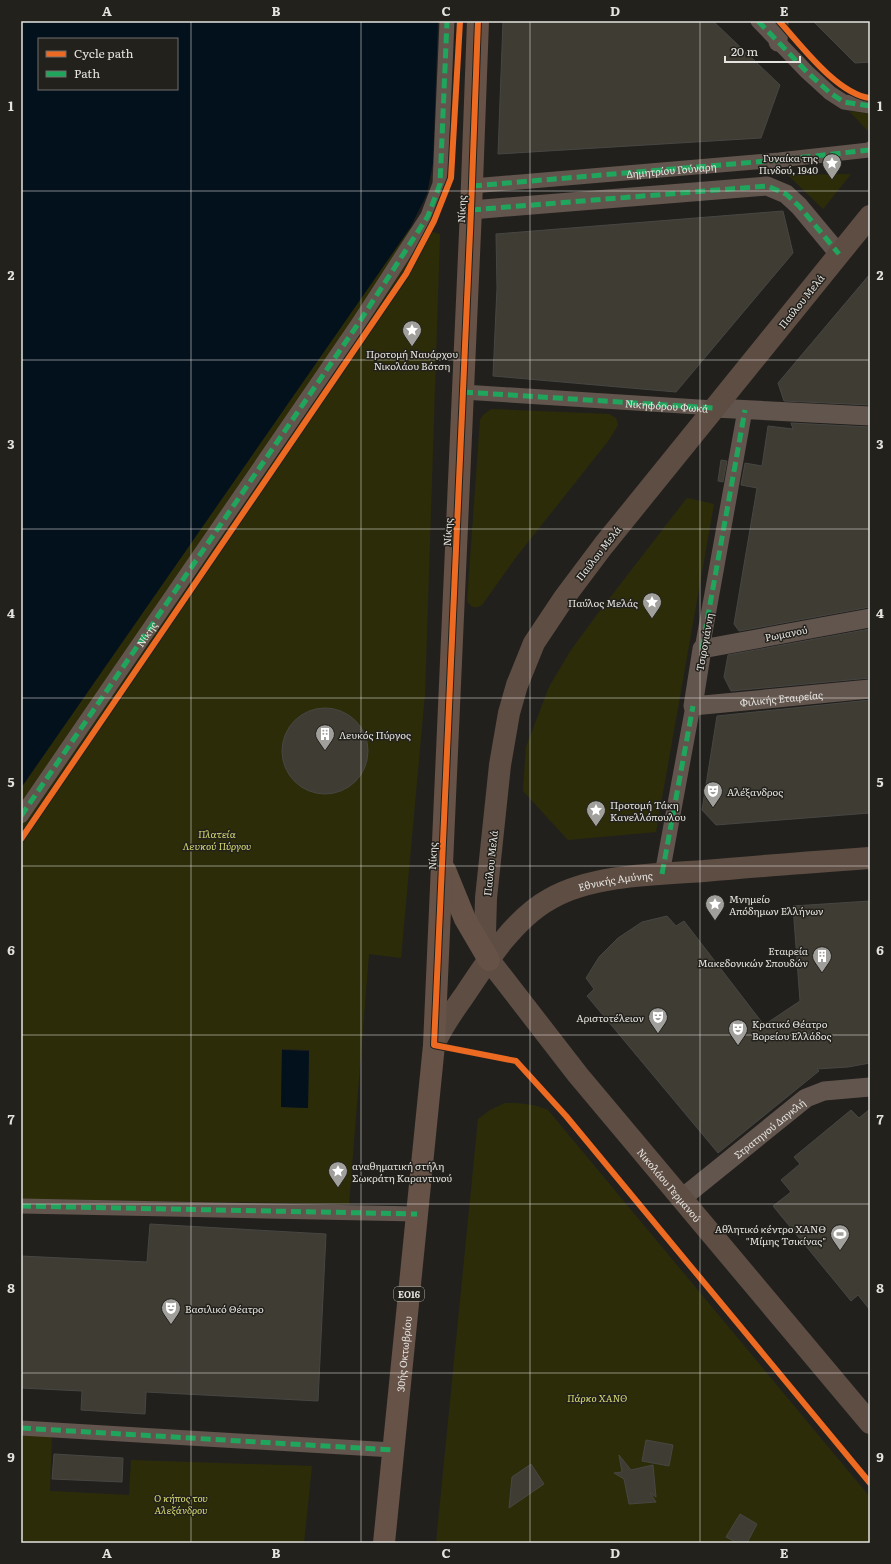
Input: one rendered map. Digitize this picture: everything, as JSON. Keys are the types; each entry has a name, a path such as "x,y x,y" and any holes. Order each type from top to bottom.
{"main road":[{"name":"Νίκης","path":"434,1045 478,21"},
{"name":"Παύλου Μελά","path":"489,960 485,933 486,905 500,765 509,713 525,663 534,643 579,576 870,216"},
{"name":"Εθνικής Αμύνης","path":"434,1045 454,1010 507,937 528,915 548,899 559,894 602,882 662,874 870,858"},
{"path":"442,860 460,909 472,933 489,960"},
{"name":"Νικολάου Γερμανού","path":"489,960 578,1074 681,1199 870,1423"},
{"name":"30ής Οκτωβρίου","path":"384,1543 434,1045"}],"street":[{"name":"Νίκης","path":"21,816 358,324 428,216 440,184 447,21"},
{"path":"758,21 830,94 844,102 870,106"},
{"path":"778,42 779,21"},
{"name":"Δημητρίου Γούναρη","path":"472,186 778,160 870,149"},
{"path":"471,210 767,186 786,194 799,206 839,254"},
{"name":"Νικηφόρου Φωκά","path":"463,392 745,410 870,416"},
{"name":"Τσιρογιάννη","path":"662,874 745,410"},
{"name":"Ρωμανού","path":"702,649 870,618"},
{"name":"Φιλικής Εταιρείας","path":"693,706 870,689"},
{"name":"Στρατηγού Δαγκλή","path":"681,1199 806,1098 824,1091 870,1086"},
{"path":"21,1206 417,1214"},
{"path":"21,1428 393,1450"}],"green space":[{"path":"849,111 870,114 870,130 867,130"},
{"path":"851,174 823,209 788,175"},
{"name":"Πλατεία Λευκού Πύργου","path":"410,228 420,228 440,234 425,694 401,958 369,954 349,1204 21,1199 21,788","holes":["282,1049 309,1050 308,1108 281,1107"]},
{"path":"491,409 609,414 616,418 618,425 609,440 517,556 482,605 476,607 470,605 467,601 480,420 483,415"},
{"path":"687,498 714,504 656,832 568,840 523,791 526,747 549,687 571,650"},
{"name":"Πάρκο ΧΑΝΘ","path":"505,1103 527,1104 548,1110 870,1497 870,1543 436,1543 478,1119 490,1110"},
{"name":"Ο κήπος του Αλεξάνδρου","path":"21,1433 52,1434 50,1491 129,1495 131,1460 312,1466 304,1543 21,1543"}],"water":[{"path":"21,21 438,21 433,163 427,194 410,228 21,788"},
{"path":"282,1050 309,1051 308,1108 281,1107"}],"building":[{"path":"503,21 713,21 780,85 761,138 498,154"},
{"path":"813,21 870,21 870,62 855,63"},
{"path":"783,211 793,253 676,392 493,376 497,288 496,234"},
{"path":"870,274 870,405 784,401 778,383"},
{"path":"791,423 870,427 870,607 739,631 734,624 757,488 741,485 745,463 762,466 768,426 793,429"},
{"path":"721,460 727,461 723,482 718,481"},
{"path":"870,629 870,678 731,691 724,677 728,655"},
{"path":"870,700 870,813 716,825 702,810 717,716"},
{"name":"Λευκός Πύργος","path":"325,708 341,711 349,715 361,727 365,735 368,751 365,767 361,775 349,787 341,791 325,794 309,791 301,787 289,775 285,767 282,751 285,735 289,727 301,715 309,711"},
{"name":"Κρατικό Θέατρο Βορείου Ελλάδος","path":"870,901 870,1063 848,1067 817,1069 819,1071 718,1153 587,996 594,989 586,978 599,957 618,938 642,922 667,916 676,926 684,921 764,1025 800,1001 793,906"},
{"name":"Αθλητικό κέντρο ΧΑΝΘ \"Μίμης Τσικίνας\"","path":"870,1109 870,1310 858,1295 851,1301 773,1206 791,1192 781,1180 800,1164 794,1157 851,1110 859,1118"},
{"name":"Βασιλικό Θέατρο","path":"150,1224 326,1234 318,1401 146,1392 145,1414 81,1410 82,1391 21,1388 21,1256 147,1262"},
{"path":"646,1440 673,1445 669,1466 642,1461"},
{"path":"54,1454 123,1458 122,1482 52,1479"},
{"path":"619,1455 631,1470 653,1465 656,1497 650,1493 656,1502 629,1504 624,1479 614,1473 622,1472"},
{"path":"531,1464 544,1484 509,1508 512,1477"},
{"path":"740,1514 757,1524 747,1543 737,1543 726,1537"}],"marked path":[{"path":"21,816 358,324 428,216 440,184 447,21"},
{"path":"758,21 807,72 830,93 844,102 870,106"},
{"path":"472,186 779,160 870,149"},
{"path":"471,210 767,186 786,194 799,206 839,254"},
{"path":"463,392 714,408"},
{"path":"702,649 745,410"},
{"path":"662,874 693,706"},
{"path":"21,1206 417,1214"},
{"path":"21,1428 393,1450"}],"cycle path":[{"path":"21,839 406,274 434,221 451,178 460,21"},
{"path":"478,21 434,1045 516,1061 566,1116 870,1483"},
{"path":"779,21 820,67 845,88 858,95 870,98"}],"place":[{"name":"Γυναίκα της Πινδού, 1940","path":"832,180"},
{"name":"Προτομή Ναυάρχου Νικολάου Βότση","path":"412,347"},
{"name":"Παύλος Μελάς","path":"652,619"},
{"name":"Λευκός Πύργος","path":"325,751"},
{"name":"Αλέξανδρος","path":"713,808"},
{"name":"Προτομή Τάκη Κανελλόπουλου","path":"596,827"},
{"name":"Μνημείο Απόδημων Ελλήνων","path":"715,921"},
{"name":"Εταιρεία Μακεδονικών Σπουδών","path":"822,973"},
{"name":"Αριστοτέλειον","path":"658,1034"},
{"name":"Κρατικό Θέατρο Βορείου Ελλάδος","path":"738,1046"},
{"name":"αναθηματική στήλη Σωκράτη Καραντινού","path":"338,1188"},
{"name":"Αθλητικό κέντρο ΧΑΝΘ \"Μίμης Τσικίνας\"","path":"840,1251"},
{"name":"Βασιλικό Θέατρο","path":"171,1325"}]}
